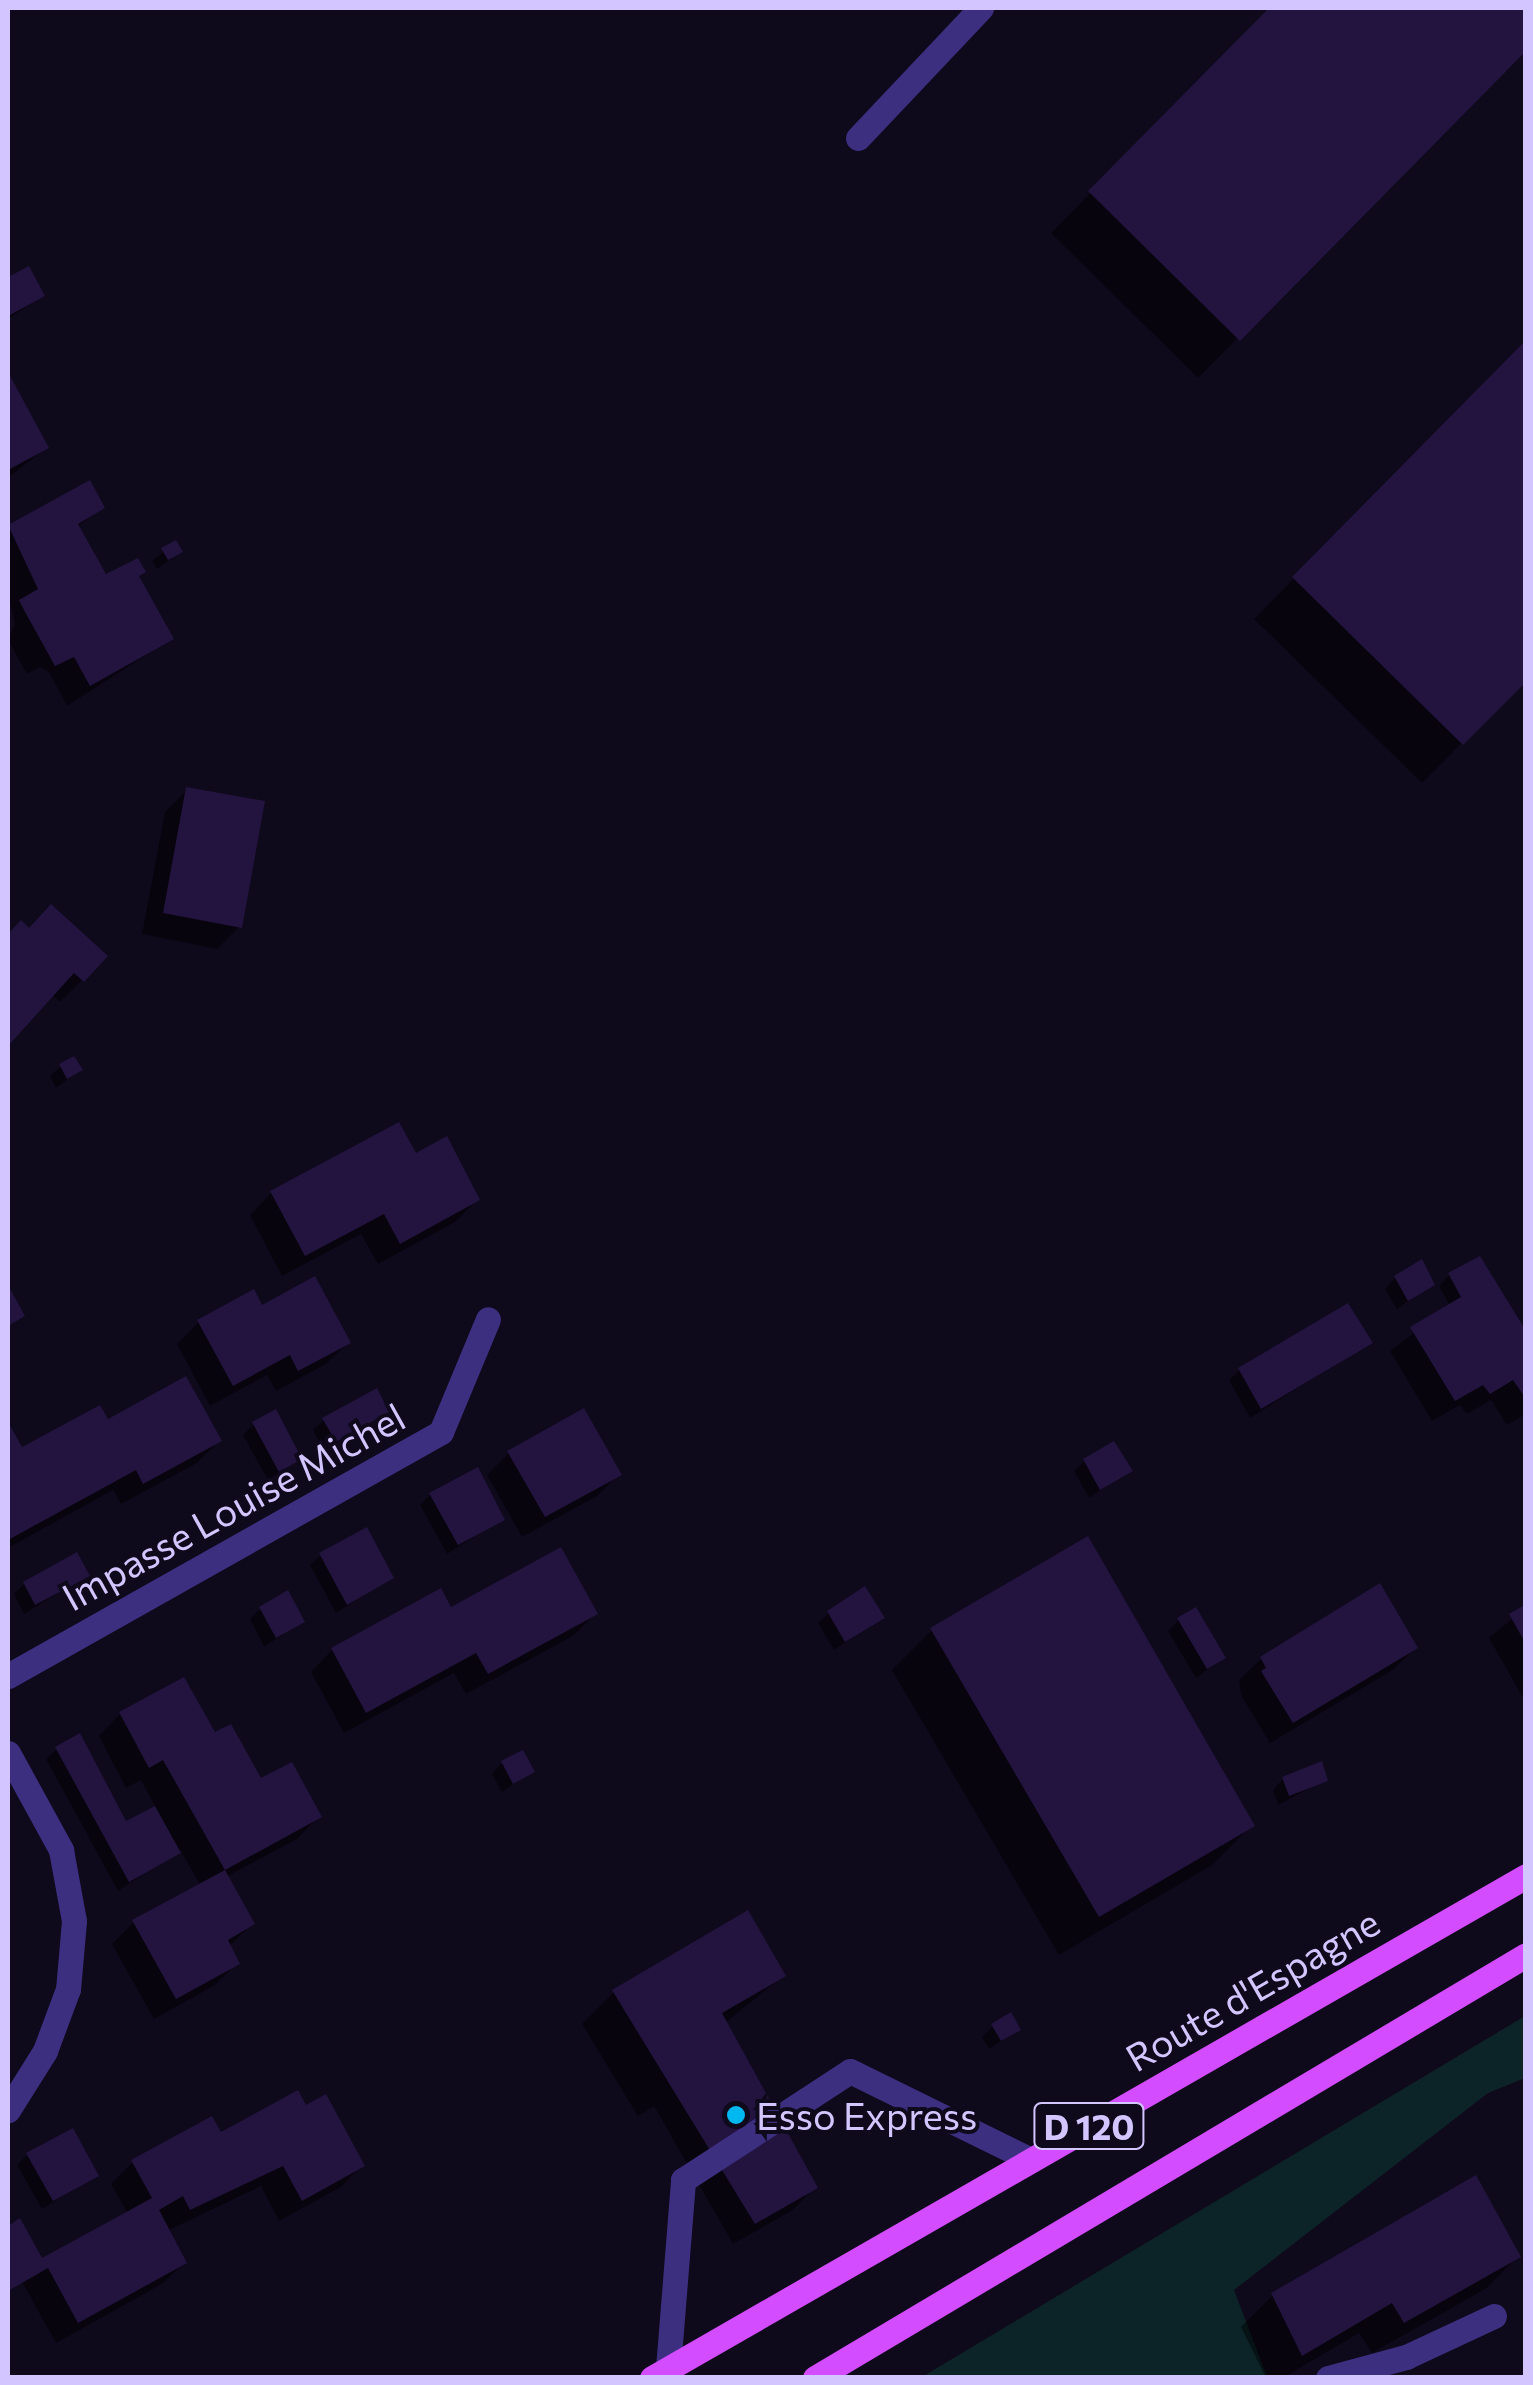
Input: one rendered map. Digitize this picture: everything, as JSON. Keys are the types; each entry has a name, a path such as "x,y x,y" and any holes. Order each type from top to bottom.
{"main road":[{"name":"Route d'Espagne","path":"660,2373 1526,1876"},
{"name":"D 120","path":"815,2378 1526,1955"}],"street":[{"path":"858,138 981,8"},
{"name":"Impasse Louise Michel","path":"8,1676 441,1432 488,1319"},
{"path":"8,1753 61,1850 74,1921 68,1988 45,2051 8,2110"},
{"path":"660,2373 682,2180 850,2071 1031,2160"},
{"path":"1328,2378 1406,2356 1494,2316"}],"green space":[{"path":"1525,2016 1525,2078 1488,2093 1234,2290 1267,2377 922,2377"}],"building":[{"path":"1269,8 1526,8 1526,51 1240,341 1088,191"},
{"path":"29,266 45,296 8,316 8,277"},
{"path":"1526,340 1526,682 1463,745 1292,577"},
{"path":"8,372 49,448 8,470"},
{"path":"90,480 105,508 78,524 106,574 138,558 146,572 139,576 174,639 90,686 74,657 55,666 24,610 19,600 38,589 8,525"},
{"path":"176,540 183,552 168,560 161,548"},
{"path":"186,787 265,801 242,928 163,913"},
{"path":"51,904 108,956 84,982 74,973 8,1046 8,934 21,920 29,928"},
{"path":"74,1056 83,1070 67,1079 59,1064"},
{"path":"399,1122 416,1153 447,1136 480,1200 400,1244 384,1214 305,1256 270,1191"},
{"path":"1480,1256 1526,1331 1526,1399 1513,1380 1490,1394 1483,1385 1455,1401 1410,1327 1461,1297 1448,1273"},
{"path":"1422,1259 1435,1285 1408,1301 1394,1276"},
{"path":"315,1276 351,1343 298,1371 290,1355 233,1386 197,1320 254,1289 262,1305"},
{"path":"8,1285 25,1316 8,1326"},
{"path":"1348,1303 1373,1343 1261,1409 1238,1368"},
{"path":"186,1376 222,1441 143,1484 136,1470 8,1540 8,1422 22,1447 100,1405 108,1419"},
{"path":"377,1388 389,1412 336,1442 322,1418"},
{"path":"584,1408 622,1475 545,1517 507,1451"},
{"path":"276,1409 302,1459 279,1472 252,1422"},
{"path":"1114,1441 1133,1471 1100,1490 1083,1459"},
{"path":"478,1467 505,1520 458,1545 429,1493"},
{"path":"367,1527 394,1578 347,1605 319,1553"},
{"path":"1088,1536 1255,1826 1099,1917 930,1628"},
{"path":"561,1547 598,1614 488,1674 476,1653 366,1713 331,1648 441,1588 451,1607"},
{"path":"77,1552 90,1576 35,1605 23,1582"},
{"path":"1380,1583 1418,1648 1293,1723 1261,1671 1266,1668 1260,1657"},
{"path":"865,1586 885,1618 845,1642 827,1611"},
{"path":"288,1590 305,1622 276,1638 259,1607"},
{"path":"1526,1604 1526,1644 1509,1614"},
{"path":"1196,1607 1226,1658 1207,1669 1177,1618"},
{"path":"184,1677 215,1732 231,1724 261,1778 292,1762 322,1817 225,1870 163,1760 149,1768 119,1712"},
{"path":"80,1733 126,1821 155,1806 181,1853 129,1882 55,1747"},
{"path":"523,1750 535,1772 513,1784 501,1761"},
{"path":"1322,1761 1328,1781 1289,1796 1282,1777"},
{"path":"225,1870 255,1924 228,1940 240,1964 176,1999 132,1920"},
{"path":"748,1910 786,1976 722,2013 818,2188 755,2224 612,1990"},
{"path":"1011,2012 1021,2030 1001,2041 991,2024"},
{"path":"298,2090 306,2105 326,2094 365,2166 302,2201 283,2166 190,2210 183,2196 159,2210 187,2263 78,2323 48,2268 8,2291 8,2226 20,2218 42,2258 152,2198 131,2160 212,2116 221,2132"},
{"path":"73,2128 99,2176 53,2201 26,2153"},
{"path":"1476,2175 1521,2257 1404,2323 1392,2303 1302,2356 1271,2293"}],"place":[{"name":"Esso Express","path":"736,2115"}]}
